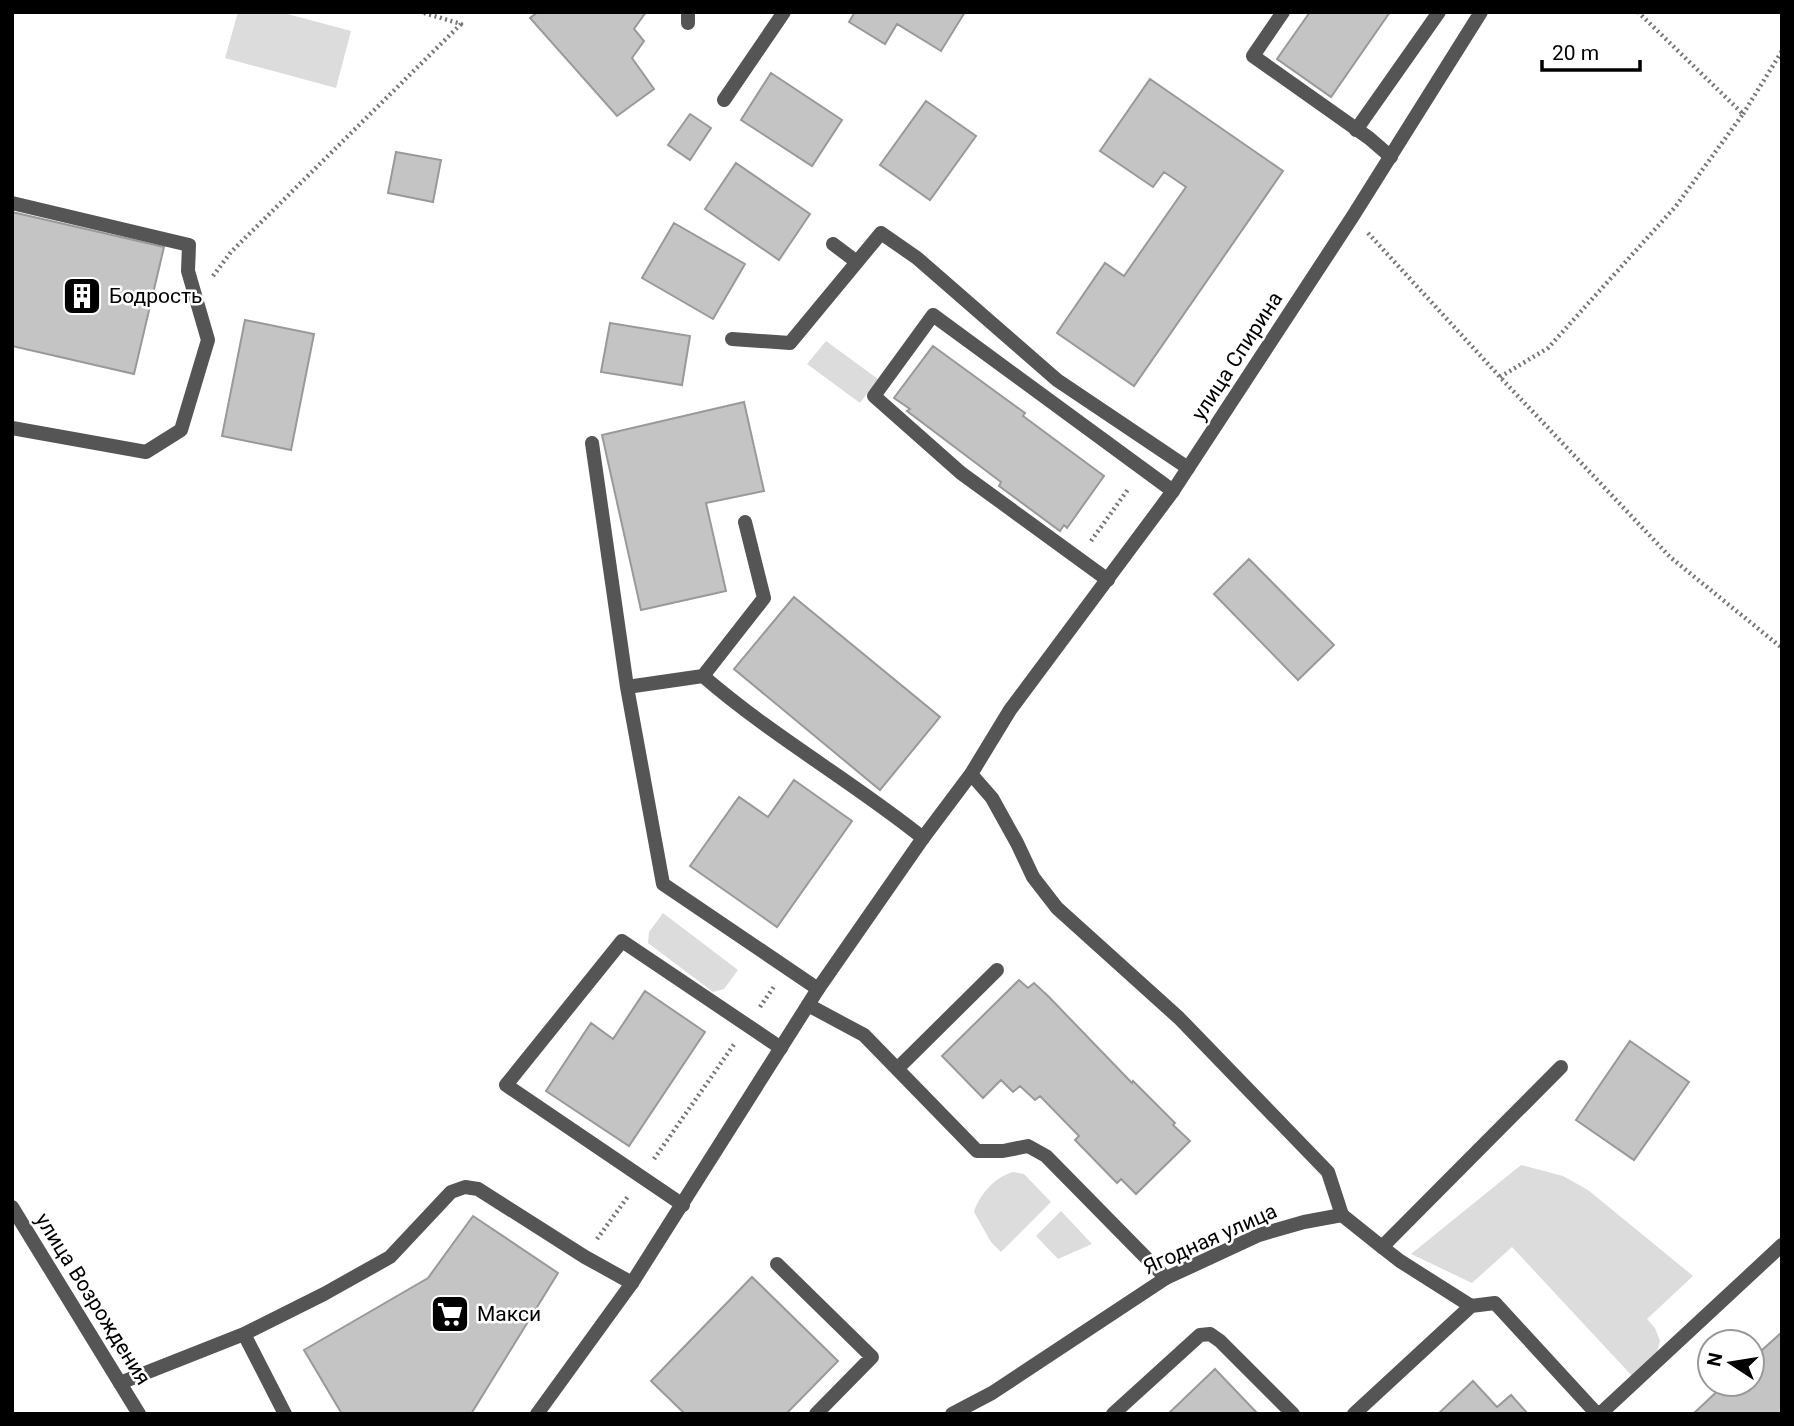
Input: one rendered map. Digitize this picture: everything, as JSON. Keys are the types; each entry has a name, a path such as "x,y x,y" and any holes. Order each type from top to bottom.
{"street":[{"path":"724,100 785,12"},
{"path":"1283,12 1253,56 1391,157"},
{"path":"1356,130 1438,12"},
{"name":"улица Спирина","path":"537,1414 632,1283 818,989 971,774 1010,710 1173,491 1391,157 1481,12"},
{"path":"12,203 189,245 188,271 208,340 181,430 146,452 12,428"},
{"path":"732,338 790,343 881,233 917,258 1057,380 1188,468"},
{"path":"833,244 857,262"},
{"path":"1108,580 961,473 874,396 933,314 1173,491"},
{"path":"592,443 627,687 663,884 818,989"},
{"path":"627,687 703,676 764,598 745,522"},
{"path":"703,676 736,705 893,814 923,838"},
{"path":"971,774 992,798 1033,877 1057,908 1179,1018 1328,1172 1342,1215 1400,1261 1471,1306"},
{"path":"682,1205 506,1085 622,941 780,1048"},
{"path":"897,1069 997,970"},
{"path":"808,1005 864,1035 977,1151 1003,1151 1028,1146 1046,1156 1166,1278"},
{"path":"1382,1247 1561,1067"},
{"path":"120,1383 244,1334 390,1257 451,1192 466,1186 478,1189 585,1257 632,1283"},
{"name":"улица Возрождения","path":"12,1207 139,1414"},
{"name":"Ягодная улица","path":"952,1414 992,1393 1166,1278 1259,1235 1342,1215"},
{"path":"1354,1414 1471,1306 1495,1303 1599,1414 1782,1245"},
{"path":"777,1264 872,1357 816,1414"},
{"path":"244,1334 285,1414"},
{"path":"1113,1414 1200,1335 1210,1334 1293,1414"}],"path":[{"path":"196,299 231,251 461,24 421,12"},
{"path":"1638,12 1742,114"},
{"path":"1500,377 1548,348 1676,206 1742,114 1782,51"},
{"path":"1353,216 1670,557 1782,648"},
{"path":"1079,559 1143,469"},
{"path":"585,1257 787,968"}],"shaded area":[{"path":"238,12 280,12 351,31 336,88 225,58"},
{"path":"826,341 878,379 860,403 807,364"},
{"path":"663,913 738,970 724,989 713,992 648,943 649,932"},
{"path":"1521,1165 1563,1176 1588,1190 1693,1276 1647,1319 1655,1328 1660,1341 1656,1356 1633,1377 1512,1247 1472,1283 1411,1254"},
{"path":"1006,1174 1024,1174 1051,1202 1001,1252 991,1242 974,1212 989,1188"},
{"path":"1061,1211 1092,1244 1058,1259 1036,1236"}],"building":[{"path":"538,12 646,12 634,29 644,41 632,58 654,89 617,116 530,18"},
{"path":"855,12 965,12 941,51 897,24 885,44 849,22"},
{"path":"1310,12 1390,12 1331,97 1277,59"},
{"path":"771,73 842,120 812,166 741,120"},
{"path":"1150,79 1283,171 1134,386 1057,333 1105,263 1124,276 1186,187 1164,172 1153,187 1100,151"},
{"path":"926,101 976,136 930,200 880,165"},
{"path":"690,114 711,128 690,160 668,145"},
{"path":"396,152 441,160 433,202 388,193"},
{"path":"736,163 810,214 779,260 705,209"},
{"name":"Бодрость","path":"12,212 164,247 134,374 12,346"},
{"path":"674,223 745,264 713,319 642,278"},
{"path":"245,320 314,334 291,450 222,436"},
{"path":"610,323 690,336 682,385 601,372"},
{"path":"933,346 1025,413 1023,416 1104,476 1067,528 1064,525 1060,531 999,486 1001,482 907,411 910,409 894,398"},
{"path":"744,402 764,491 706,503 726,591 641,610 602,435"},
{"path":"1249,559 1334,645 1298,680 1214,594"},
{"path":"794,597 940,717 880,790 734,669"},
{"path":"794,780 852,821 777,927 690,866 739,797 768,817"},
{"path":"1019,980 1028,988 1034,983 1048,996 1190,1141 1136,1194 1121,1179 1117,1183 1075,1140 1079,1136 1040,1096 1035,1100 1020,1086 1013,1092 1001,1080 983,1098 942,1056"},
{"path":"645,991 705,1032 629,1146 546,1091 591,1023 613,1039"},
{"path":"1630,1041 1689,1082 1634,1160 1576,1120"},
{"name":"Макси","path":"473,1216 558,1273 471,1414 342,1414 304,1350 428,1278"},
{"path":"752,1277 838,1361 786,1414 685,1414 651,1381"},
{"path":"1782,1332 1782,1414 1693,1414 1710,1398 1766,1398 1766,1346"},
{"path":"1215,1369 1258,1414 1168,1414"},
{"path":"1473,1381 1497,1407 1511,1395 1528,1414 1438,1414"}],"place":[{"name":"Бодрость","path":"82,296"},
{"name":"Макси","path":"450,1314"}]}
